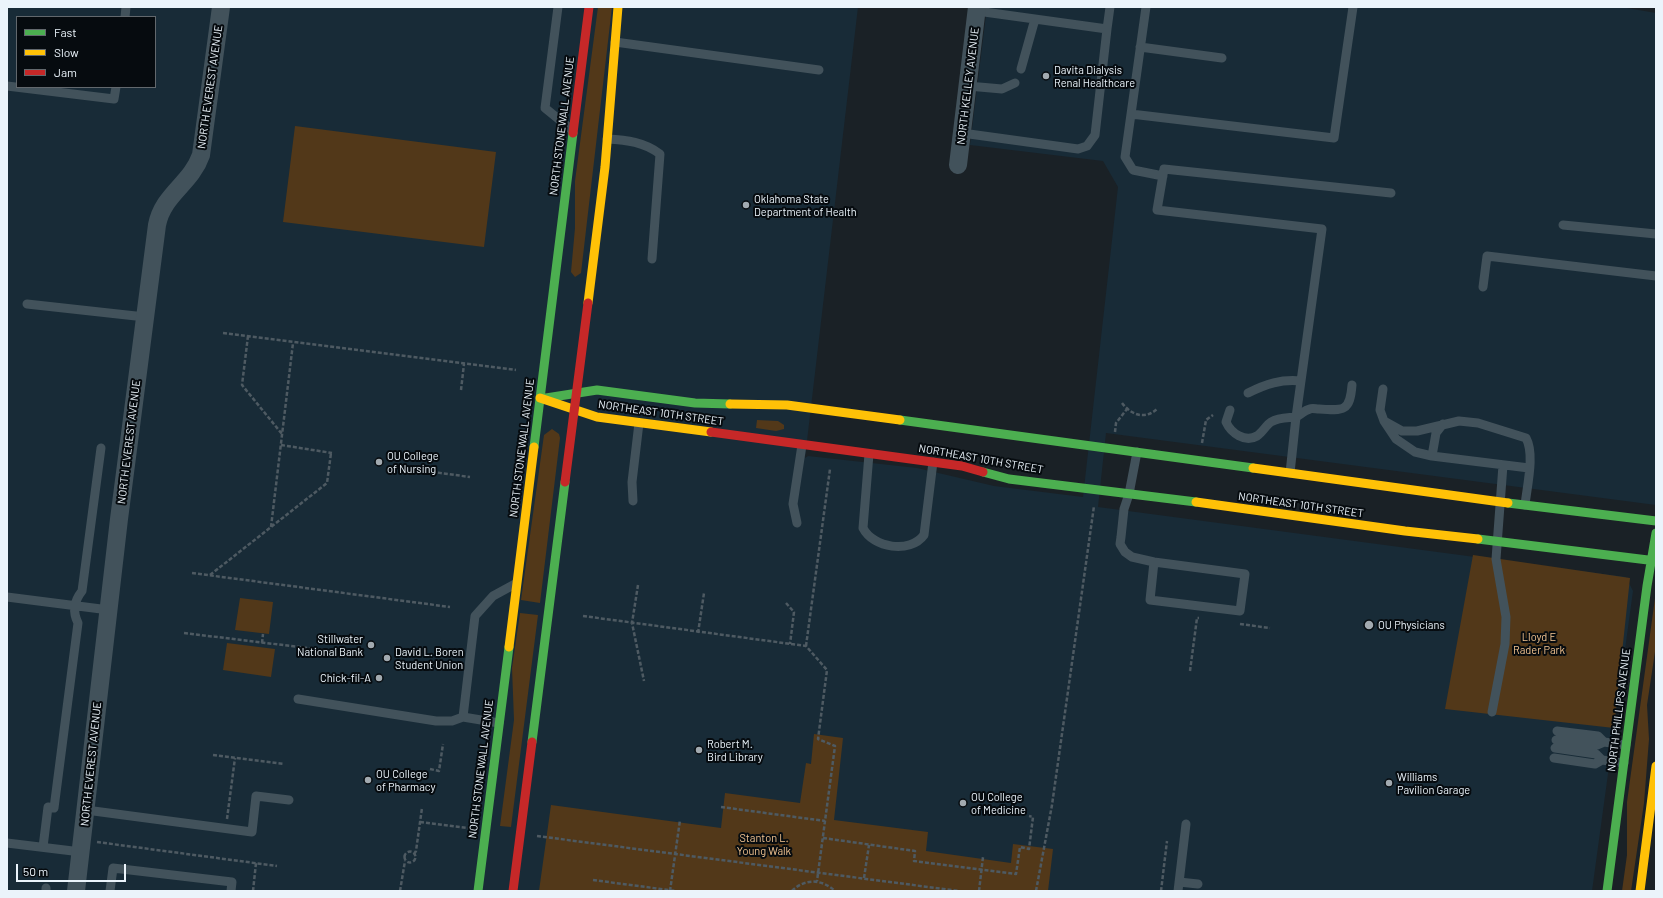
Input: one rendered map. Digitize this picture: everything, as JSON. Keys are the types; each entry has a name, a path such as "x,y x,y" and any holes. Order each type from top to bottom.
{"main road":[{"name":"NORTH STONEWALL AVENUE","path":"478,891 589,7"},
{"path":"513,891 605,167 618,7"},
{"name":"NORTHEAST 10TH STREET","path":"540,398 597,390 695,403 788,406 1138,452 1499,502 1656,521"},
{"name":"NORTHEAST 10TH STREET","path":"540,398 596,417 962,466 1009,479 1405,531 1497,540 1653,561"},
{"name":"NORTH PHILLIPS AVENUE","path":"1607,891 1656,533"},
{"path":"1640,891 1654,793 1656,766"}],"street":[{"name":"NORTH EVEREST AVENUE","path":"76,891 87,847 86,810 109,610 158,218 168,198 192,172 199,162 221,7"},
{"name":"NORTH KELLEY AVENUE","path":"958,165 977,9"}],"lane":[{"path":"558,7 545,108 574,132"},
{"path":"1019,17 1020,7"},
{"path":"962,134 1078,149 1088,146 1095,135 1110,7"},
{"path":"1146,7 1124,157 1134,170 1163,176"},
{"path":"1131,114 1334,138 1353,7"},
{"path":"977,9 1035,20 1107,29"},
{"path":"1021,69 1035,20"},
{"path":"615,42 819,70"},
{"path":"1140,47 1222,58"},
{"path":"968,86 1002,90 1015,83"},
{"path":"23,88 114,99 116,88"},
{"path":"607,139 628,140 651,147 660,154 652,259"},
{"path":"1290,473 1296,417 1322,229 1157,210 1164,169 1391,193"},
{"path":"1563,225 1656,234"},
{"path":"1483,288 1487,256 1656,276"},
{"path":"27,304 145,317"},
{"path":"1248,393 1273,382 1288,380 1301,381"},
{"path":"1230,410 1226,422 1229,430 1236,435 1247,437 1256,436 1271,422 1282,418 1296,417 1310,408 1336,411 1344,409 1348,406 1351,400 1352,385"},
{"path":"1383,389 1380,410 1384,421 1396,439 1416,452 1432,456 1529,468"},
{"path":"1384,421 1402,431 1417,431 1459,421 1478,423 1526,438 1530,445 1525,505"},
{"path":"633,501 632,482 639,423"},
{"path":"1432,456 1436,433 1443,424"},
{"path":"797,523 793,504 802,445"},
{"path":"43,847 48,807 54,808 78,623 74,614 75,606 76,599 82,591 101,448"},
{"path":"1138,452 1130,494 1124,509 1120,544 1125,552 1132,557 1154,562 1245,574 1240,611 1150,600 1154,562"},
{"path":"870,454 863,528 866,534 871,538 891,546 905,546 920,540 924,535 933,462"},
{"path":"1492,712 1505,644 1506,617 1496,559 1499,502 1503,465"},
{"path":"462,717 475,616 493,596 517,583"},
{"path":"7,598 109,610"},
{"path":"298,699 436,721 452,721 462,717 499,723"},
{"path":"1624,763 1602,760 1595,764 1555,744 1598,736 1604,742 1626,745"},
{"path":"86,810 252,832 256,796 289,800"},
{"path":"1178,891 1186,824"},
{"path":"7,843 43,847 87,847"},
{"path":"110,891 113,868 232,882 231,891"},
{"path":"1179,882 1198,884"}],"path":[{"path":"223,333 516,370"},
{"path":"248,336 242,385 282,434"},
{"path":"271,527 294,343"},
{"path":"461,390 464,364"},
{"path":"1122,403 1127,409 1136,414 1149,415 1157,409"},
{"path":"1115,436 1116,423 1127,409"},
{"path":"1202,448 1206,420 1213,415"},
{"path":"210,575 327,483 332,453 281,445"},
{"path":"806,646 830,469"},
{"path":"426,471 470,477"},
{"path":"1036,891 1053,797 1094,505"},
{"path":"192,573 450,606"},
{"path":"638,585 632,622 644,681"},
{"path":"698,633 704,593"},
{"path":"786,603 794,612 790,644"},
{"path":"583,616 632,622 698,633 806,646 827,670 818,739 835,746 817,881"},
{"path":"1190,671 1197,618 1204,619"},
{"path":"1233,623 1270,628"},
{"path":"184,633 340,652"},
{"path":"262,643 263,634"},
{"path":"431,664 443,665"},
{"path":"430,769 439,771 443,744"},
{"path":"213,755 284,764"},
{"path":"227,821 235,758"},
{"path":"722,807 825,821"},
{"path":"405,861 408,863 412,862 415,858 414,854 422,808"},
{"path":"823,838 915,851 914,861 1016,874 1020,847 1029,848 1033,817 1029,816"},
{"path":"670,891 680,820"},
{"path":"420,822 471,829"},
{"path":"531,835 958,891"},
{"path":"1161,891 1168,841"},
{"path":"864,878 868,845"},
{"path":"87,847 277,866"},
{"path":"400,891 405,861 404,857 406,852 414,854"},
{"path":"979,891 983,857"},
{"path":"253,891 256,863"},
{"path":"593,880 676,891"},
{"path":"792,891 800,884 808,881 817,881 827,884 835,891"}],"shaded area":[{"path":"7,7 858,7 805,458 808,456 917,468 994,486 1083,497 1118,187 1103,161 970,145 987,7 1621,7 1656,13 1656,505 1106,433 1098,507 1626,577 1633,591 1592,891 7,891"}],"green space":[{"path":"598,7 612,7 581,273 575,277 571,272 575,228 575,181"},
{"path":"295,126 496,152 484,247 283,222"},
{"path":"757,420 778,421 784,425 784,429 776,431 756,428"},
{"path":"552,429 559,434 560,438 540,603 521,600 544,435"},
{"name":"Lloyd E Rader Park","path":"1473,555 1630,578 1614,728 1445,709"},
{"path":"1656,591 1656,645 1647,705 1649,739 1644,803 1631,891 1622,891 1627,855 1627,802"},
{"path":"240,598 273,602 269,634 235,630"},
{"path":"520,613 538,615 511,827 500,826 514,720 512,668"},
{"path":"227,643 275,649 271,677 223,670"},
{"name":"Stanton L. Young Walk","path":"814,734 843,738 834,820 928,832 926,851 1011,863 1013,844 1053,849 1048,891 539,891 551,805 721,828 725,793 800,803 806,763 811,764"}],"traffic: fast":[{"path":"534,447 573,133"},
{"path":"546,398 597,390 695,403 730,404"},
{"path":"900,420 1253,468"},
{"path":"983,472 1009,479 1196,502"},
{"path":"532,742 565,482"},
{"path":"1508,503 1656,521"},
{"path":"1607,891 1647,586 1656,533"},
{"path":"1478,539 1656,561"},
{"path":"478,891 509,647"}],"traffic: slow":[{"path":"588,303 605,167 618,7"},
{"path":"540,398 597,417 711,432"},
{"path":"730,404 787,405 900,420"},
{"path":"509,647 534,447"},
{"path":"1253,468 1508,503"},
{"path":"1196,502 1405,531 1478,539"},
{"path":"1640,891 1656,766"}],"traffic: jam":[{"path":"573,133 589,7"},
{"path":"565,482 588,303"},
{"path":"711,432 962,466 983,472"},
{"path":"513,891 532,742"}],"place":[{"name":"Davita Dialysis Renal Healthcare","path":"1046,76"},
{"name":"Oklahoma State Department of Health","path":"746,205"},
{"name":"OU College of Nursing","path":"379,462"},
{"name":"OU Physicians","path":"1369,625"},
{"name":"Stillwater National Bank","path":"371,645"},
{"name":"David L. Boren Student Union","path":"387,658"},
{"name":"Chick-fil-A","path":"379,678"},
{"name":"Robert M. Bird Library","path":"699,750"},
{"name":"OU College of Pharmacy","path":"368,780"},
{"name":"Williams Pavilion Garage","path":"1389,783"},
{"name":"OU College of Medicine","path":"963,803"}]}
